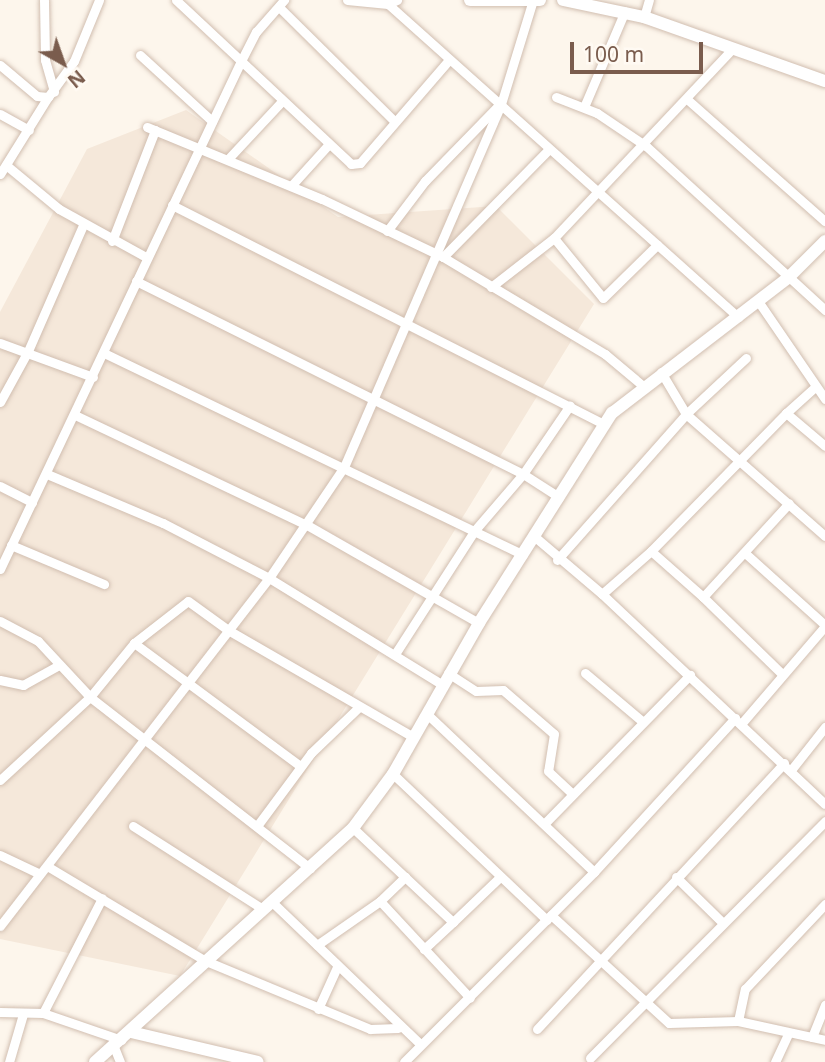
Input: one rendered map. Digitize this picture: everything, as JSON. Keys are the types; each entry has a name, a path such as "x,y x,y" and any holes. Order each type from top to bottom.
{"street":[{"path":"44,0 45,60 51,95"},
{"path":"0,174 74,61 99,0"},
{"path":"176,0 328,145 355,165 449,60"},
{"path":"347,0 393,2 449,60 738,317"},
{"path":"0,926 269,578 344,467 406,320 439,256 501,104 536,1 470,0"},
{"path":"563,0 625,11 825,81"},
{"path":"643,17 649,0"},
{"path":"0,569 241,61 256,32 282,3 393,120"},
{"path":"584,107 625,11"},
{"path":"491,287 554,238 646,146 732,49"},
{"path":"140,55 212,121"},
{"path":"0,65 37,96 51,95"},
{"path":"556,97 584,107 646,146 825,310"},
{"path":"229,159 282,100"},
{"path":"688,100 825,221"},
{"path":"387,231 425,181 501,104"},
{"path":"0,114 29,130"},
{"path":"113,241 151,129 229,159 439,256 604,354 642,385"},
{"path":"290,186 328,145"},
{"path":"439,256 548,150"},
{"path":"6,164 83,225 146,257"},
{"path":"172,205 406,320 604,424"},
{"path":"0,402 28,351 83,225"},
{"path":"554,238 603,298 657,245"},
{"path":"95,1062 353,828 393,774 445,679 604,424 642,385 789,277 825,241"},
{"path":"136,281 523,474 559,497"},
{"path":"758,301 825,399"},
{"path":"0,343 28,351 93,377"},
{"path":"104,353 523,555"},
{"path":"557,560 686,414 746,358"},
{"path":"661,372 686,414 825,536"},
{"path":"602,594 651,551 738,458 815,387"},
{"path":"396,654 475,530 523,474 570,405"},
{"path":"786,413 825,446"},
{"path":"75,415 307,525 479,623"},
{"path":"47,474 163,523 269,578 396,654 445,679 476,691 503,690 554,734 548,771 573,794"},
{"path":"0,486 32,502"},
{"path":"703,597 789,503"},
{"path":"535,537 557,560 602,594 690,675 825,804"},
{"path":"10,545 104,584"},
{"path":"651,551 782,674"},
{"path":"404,1062 594,872 825,625 745,553"},
{"path":"0,780 90,697 134,643 183,602 358,708 413,737"},
{"path":"0,621 38,641 90,697 310,868"},
{"path":"134,643 300,766"},
{"path":"0,680 23,685 59,665"},
{"path":"585,673 643,722"},
{"path":"544,824 690,675"},
{"path":"257,826 300,766 358,708"},
{"path":"427,714 594,872"},
{"path":"537,1029 677,877 825,727"},
{"path":"393,774 500,877 669,1023 738,1021 825,1040"},
{"path":"590,1058 825,821"},
{"path":"133,826 267,905 317,945 398,1028 420,1044"},
{"path":"353,828 453,922"},
{"path":"0,855 40,874"},
{"path":"47,866 206,961 370,1029 398,1028"},
{"path":"317,945 380,901 405,877"},
{"path":"424,949 500,877"},
{"path":"677,877 723,923"},
{"path":"43,1013 102,898"},
{"path":"380,901 470,998"},
{"path":"738,1021 745,989 825,904"},
{"path":"318,1009 337,967"},
{"path":"812,1037 825,1004"},
{"path":"0,1012 43,1013 122,1040 258,1062"},
{"path":"9,1062 23,1014"},
{"path":"775,1062 788,1034"},
{"path":"120,1062 122,1040"}],"shaded area":[{"path":"186,110 338,217 496,206 594,304 180,976 0,939 0,312 87,149"}]}
